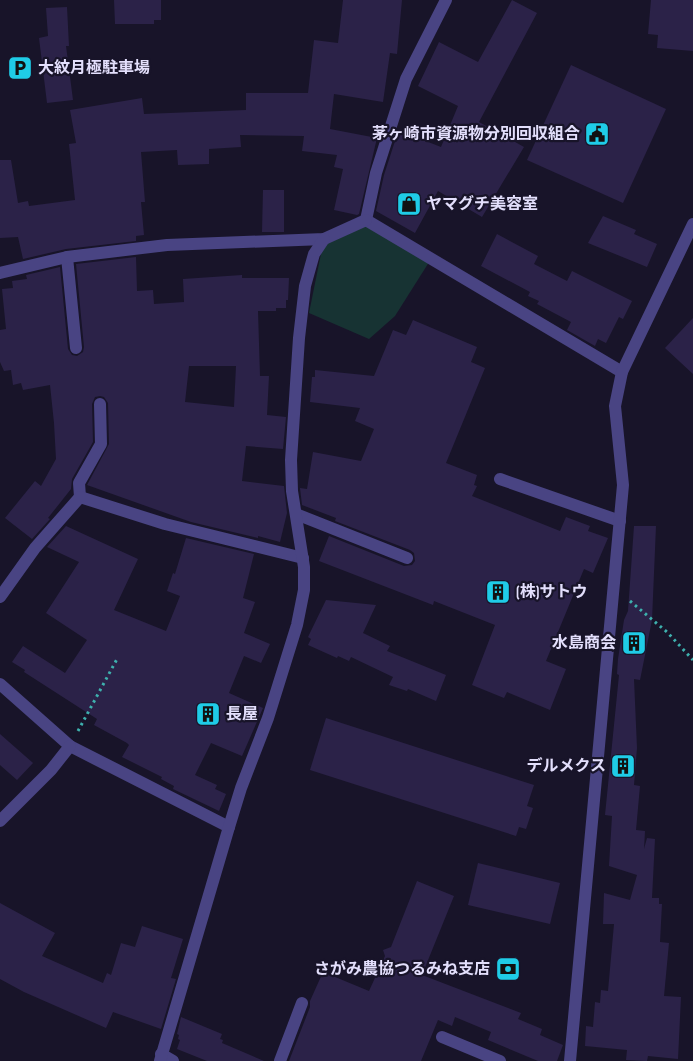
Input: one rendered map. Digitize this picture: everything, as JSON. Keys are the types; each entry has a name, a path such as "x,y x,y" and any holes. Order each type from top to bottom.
{"street":[{"path":"366,220 376,173 406,79 446,0"},
{"path":"0,273 67,257 167,245 324,239 366,220"},
{"path":"366,220 622,372"},
{"path":"570,1061 623,485 616,406 622,372 693,224"},
{"path":"173,1061 160,1057 241,788 268,718 297,625 304,590 303,558 292,490 291,460 299,338 305,286 314,254 324,239"},
{"path":"67,257 76,348"},
{"path":"0,597 35,548 80,497 79,483 101,444 100,404"},
{"path":"500,479 620,521"},
{"path":"80,497 164,524 303,558"},
{"path":"296,514 407,558"},
{"path":"0,684 70,746 229,827"},
{"path":"0,821 51,770 70,746"},
{"path":"280,1061 302,1003"},
{"path":"442,1037 500,1061"}],"path":[{"path":"615,587 666,632 693,660"},
{"path":"70,746 117,659"}],"green space":[{"path":"366,220 431,259 395,316 369,339 309,313 324,239"}],"building":[{"path":"114,0 161,0 161,20 154,20 154,24 115,24"},
{"path":"343,0 402,0 397,54 390,53 383,102 334,94 330,129 377,138 359,214 334,210 343,169 334,167 337,155 302,151 304,136 240,135 241,147 209,149 209,164 178,165 177,150 141,152 145,202 141,202 144,235 136,236 136,241 66,249 23,259 18,237 0,238 0,160 11,160 18,203 28,201 29,206 75,200 69,144 76,143 70,110 142,98 144,114 246,110 246,93 308,93 314,40 338,43"},
{"path":"512,0 537,13 479,122 524,147 482,217 438,191 415,233 376,211 384,175 395,141 400,133 441,147 458,106 418,86 439,42 478,62"},
{"path":"651,0 693,0 693,51 657,48 658,35 648,34"},
{"path":"67,7 69,46 66,46 73,100 47,103 39,38 48,36 46,8"},
{"name":"茅ヶ崎市資源物分別回収組合","path":"571,65 666,109 623,203 527,160"},
{"path":"263,190 284,190 284,232 262,232"},
{"path":"603,216 636,230 634,234 657,244 647,267 588,243"},
{"path":"497,234 538,256 534,264 567,281 572,271 632,301 623,319 619,317 606,343 598,339 595,346 567,330 571,322 537,304 539,301 528,296 530,292 481,266"},
{"path":"136,257 137,291 153,290 154,304 184,302 183,279 242,275 242,278 289,278 286,308 276,308 276,311 258,311 260,376 269,376 267,415 286,417 283,449 246,446 242,481 284,486 287,513 280,542 191,522 87,485 109,444 108,403 104,397 100,396 95,397 92,404 93,442 72,479 71,489 48,518 50,519 32,539 5,518 35,481 41,486 56,459 50,385 23,390 21,383 13,385 11,370 4,371 0,362 0,330 6,329 2,289 13,288 12,281 27,279 26,275 60,267 68,349 72,355 77,356 83,352 84,347 76,264","holes":["189,366 236,366 234,407 185,402"]},
{"path":"693,318 693,374 665,348"},
{"path":"413,320 477,347 471,362 485,368 446,463 477,475 474,485 477,486 472,496 560,531 566,517 590,526 588,531 608,538 593,573 584,569 546,661 566,669 550,710 507,692 504,698 472,685 495,625 434,601 433,605 319,561 329,536 404,566 412,565 415,561 414,553 410,550 335,521 336,518 302,505 300,488 307,489 313,452 361,461 374,429 355,421 360,408 310,402 312,377 315,377 315,370 374,376 393,330 406,335"},
{"path":"66,526 138,559 114,610 166,631 180,596 167,591 173,573 175,574 186,538 254,554 243,598 255,602 244,633 270,644 261,663 244,656 229,693 263,708 242,756 211,743 195,775 217,785 215,789 226,794 219,811 173,789 174,786 161,779 162,777 122,757 129,745 127,743 94,725 97,719 24,672 25,670 12,662 23,646 65,673 87,640 46,613 79,562 47,547"},
{"path":"634,526 656,526 652,620 640,680 634,679 637,748 634,785 640,786 636,830 645,831 644,849 647,838 655,839 652,898 659,898 659,904 662,904 660,942 669,943 664,996 681,997 678,1059 648,1056 647,1061 626,1060 627,1050 585,1046 586,1026 593,1027 595,1002 600,1003 601,990 608,991 614,924 603,924 604,893 630,900 637,875 609,866 612,816 605,815 619,675 617,674 618,659 624,620 628,611"},
{"path":"326,600 376,605 363,633 390,646 387,651 446,675 436,701 408,689 407,691 389,685 393,677 351,657 349,661 338,656 337,658 308,645 311,639 308,637"},
{"path":"326,718 534,785 527,806 533,808 526,829 519,827 516,836 310,770"},
{"path":"0,734 33,763 17,780 0,765"},
{"path":"478,863 560,883 550,924 468,905"},
{"path":"417,881 454,896 422,975 521,1013 518,1019 542,1029 540,1035 563,1045 557,1061 538,1061 488,1040 491,1032 455,1017 452,1026 438,1020 421,1061 289,1061 310,1007 310,1001 323,972 369,991 385,956 383,950 391,947"},
{"path":"0,903 55,933 42,956 103,983 107,973 111,975 121,943 135,947 142,926 183,939 171,978 176,979 161,1029 113,1012 106,1028 24,992 0,979"},
{"path":"181,1017 222,1034 220,1039 223,1040 222,1043 264,1061 207,1061 177,1049 180,1040 177,1034"}],"place":[{"name":"大紋月極駐車場","path":"20,68"},
{"name":"茅ヶ崎市資源物分別回収組合","path":"597,134"},
{"name":"ヤマグチ美容室","path":"409,204"},
{"name":"(株)サトウ","path":"498,592"},
{"name":"水島商会","path":"634,643"},
{"name":"長屋","path":"208,714"},
{"name":"デルメクス","path":"623,766"},
{"name":"さがみ農協つるみね支店","path":"508,969"}]}
